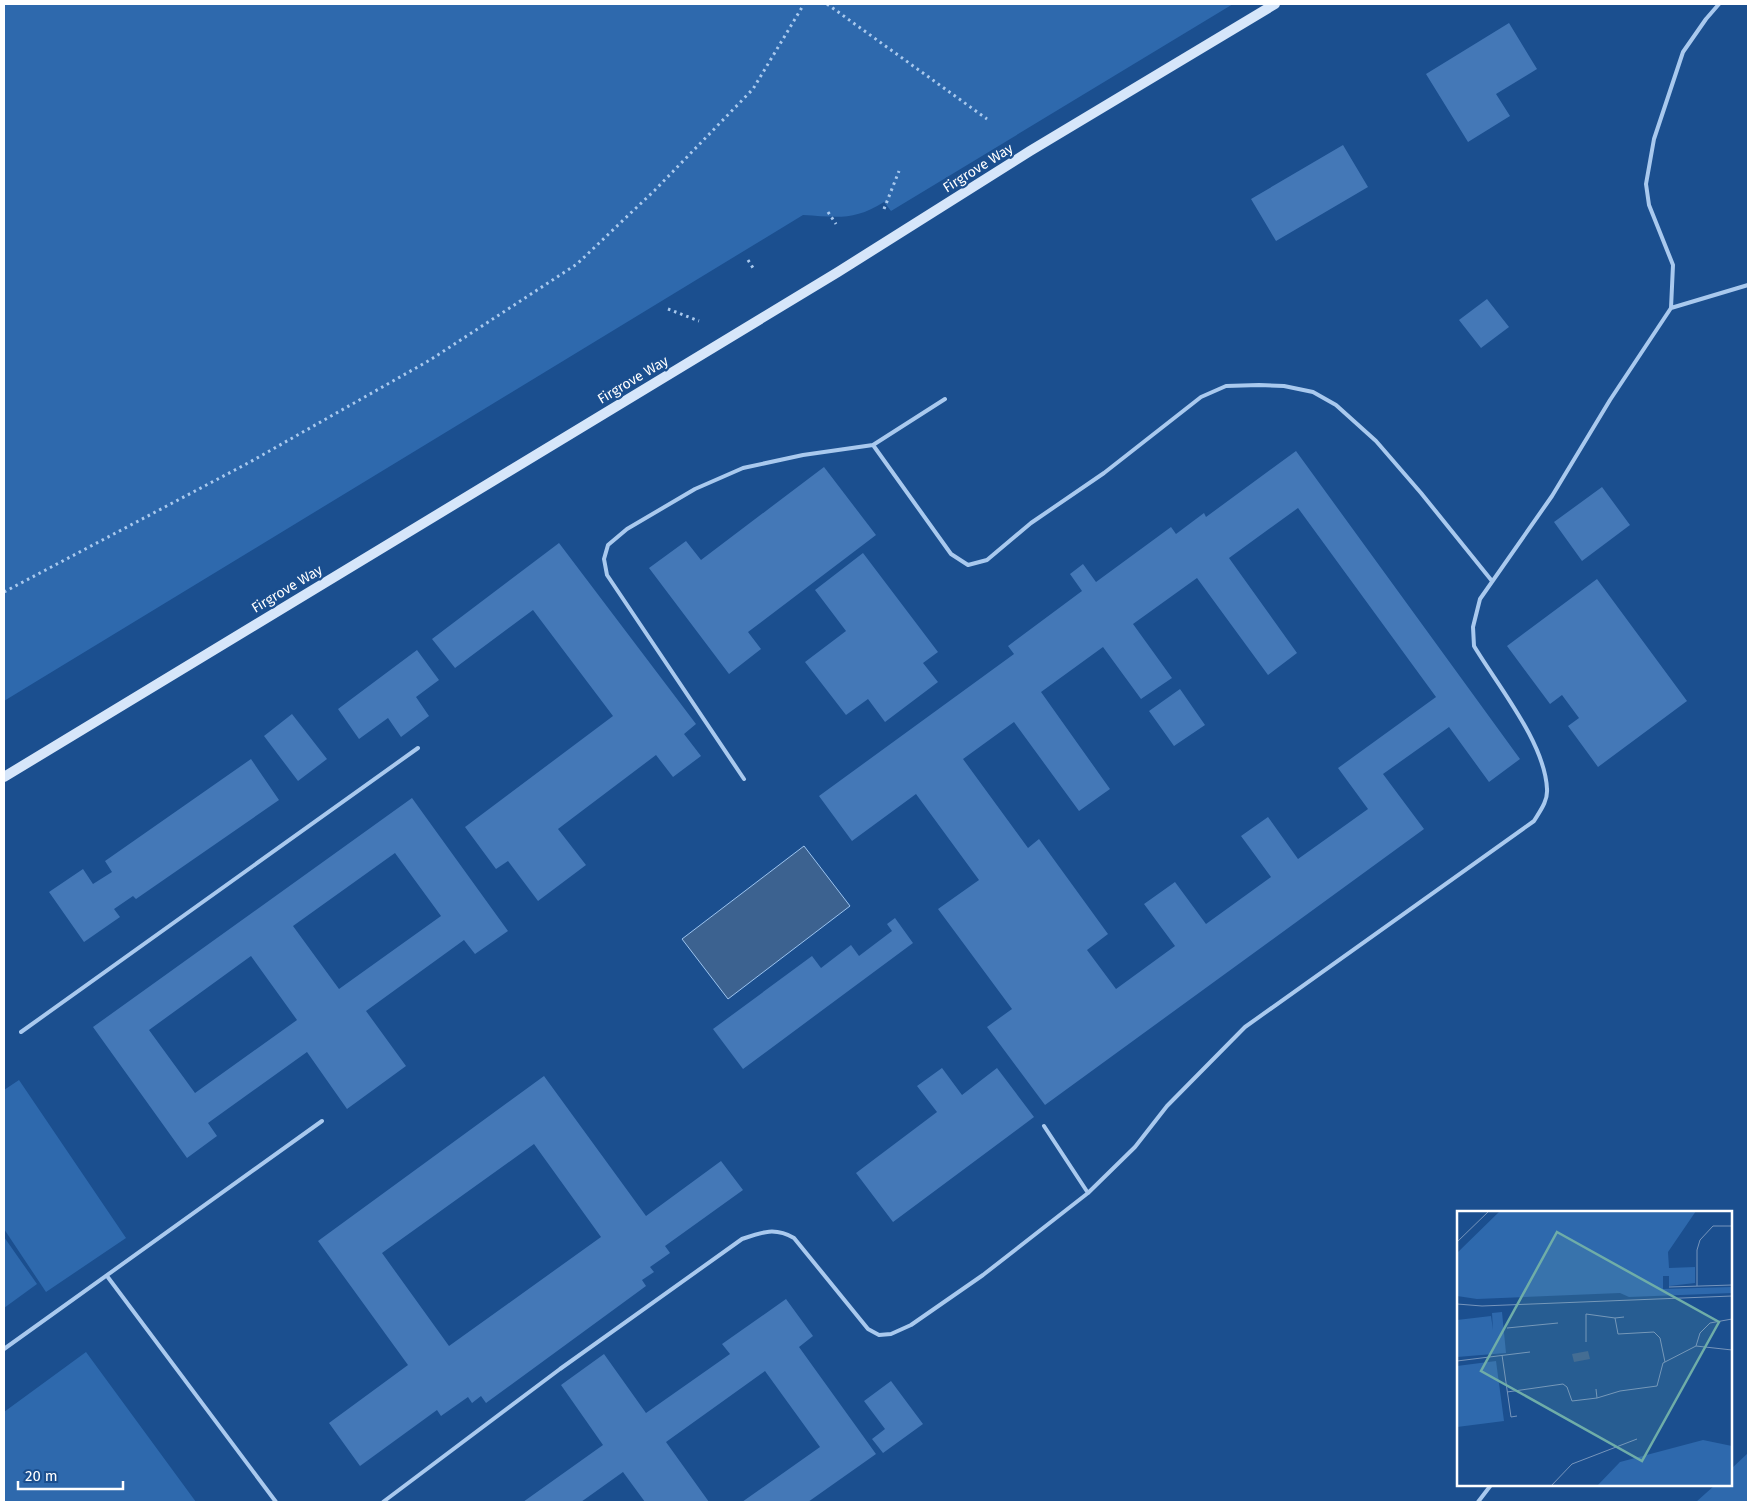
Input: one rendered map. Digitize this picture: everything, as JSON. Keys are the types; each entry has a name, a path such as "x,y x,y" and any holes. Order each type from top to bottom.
{"street":[{"name":"Firgrove Way","path":"4,777 829,277 1030,151 1275,4"}],"lane":[{"path":"383,1502 560,1369 742,1239 764,1231 783,1232 794,1238 868,1329 879,1335 891,1334 911,1325 982,1275 1088,1193 1135,1147 1167,1106 1245,1027 1534,821 1544,805 1548,790 1534,742 1474,646 1473,627 1480,599 1552,496 1610,400 1671,308 1673,265 1649,205 1646,184 1654,139 1683,52 1706,19 1720,4"},
{"path":"1671,308 1748,285"},
{"path":"873,445 951,554 968,565 987,560 1030,523 1104,473 1200,397 1226,386 1284,386 1313,392 1336,405 1376,441 1492,581"},
{"path":"744,779 607,575 604,559 608,545 627,529 695,489 743,468 803,455 873,445 945,399"},
{"path":"20,1032 418,748"},
{"path":"4,1349 107,1276 161,1234 322,1121"},
{"path":"1044,1126 1088,1193"},
{"path":"107,1276 276,1502"},
{"path":"1478,1502 1490,1486"}],"path":[{"path":"4,592 250,462 422,364 577,264 655,190 753,89 804,4"},
{"path":"827,4 987,118"},
{"path":"884,209 899,171"},
{"path":"828,212 836,224"},
{"path":"748,260 755,271"},
{"path":"668,309 699,321"}],"shaded area":[{"path":"4,4 1233,4 891,211 884,202 854,215 836,217 803,215 4,701"},
{"path":"804,846 850,906 728,999 682,939"},
{"path":"19,1080 126,1238 46,1292 4,1229 4,1090"},
{"path":"4,1237 37,1284 4,1308"},
{"path":"86,1352 196,1502 4,1502 4,1412"},
{"path":"1748,1453 1748,1502 1696,1502 1714,1486 1732,1486 1732,1468"}],"building":[{"path":"1509,23 1537,69 1496,94 1510,116 1468,142 1426,74"},
{"path":"1343,145 1368,187 1276,241 1251,199"},
{"path":"1487,299 1509,327 1481,348 1459,320"},
{"path":"1296,451 1520,759 1489,782 1449,727 1383,774 1424,829 1045,1105 987,1027 1012,1009 938,909 979,880 916,794 852,841 819,796 1014,654 1008,646 1082,591 1070,574 1083,564 1096,582 1171,527 1176,534 1204,513 1206,517","holes":["1298,508 1436,697 1338,768 1368,809 1298,859 1268,817 1241,836 1271,877 1206,924 1175,882 1144,904 1175,946 1116,989 1087,950 1108,934 1039,839 1028,848 963,759 1014,722 1079,811 1110,789 1041,692 1103,647 1141,699 1172,678 1133,624 1197,578 1268,675 1297,653 1229,558"]},
{"path":"824,467 876,535 748,632 761,649 729,674 649,568 686,541 701,560"},
{"path":"1602,487 1630,525 1582,561 1554,522"},
{"path":"559,543 696,724 684,734 701,756 673,777 656,755 558,829 586,865 538,901 508,861 496,869 465,827 613,716 533,610 455,668 432,639"},
{"path":"863,553 938,652 923,663 938,682 885,722 868,699 846,715 805,662 846,631 815,590"},
{"path":"1597,579 1687,701 1598,767 1568,726 1579,718 1562,695 1550,704 1507,646"},
{"path":"417,650 439,680 416,697 429,716 401,737 388,718 359,739 338,709"},
{"path":"1180,689 1205,725 1174,746 1149,711"},
{"path":"292,714 327,759 298,781 264,736"},
{"path":"251,759 279,800 136,899 133,896 114,909 120,917 84,942 49,892 83,869 93,884 112,872 105,861"},
{"path":"412,798 508,931 475,954 464,940 366,1011 406,1066 347,1109 307,1052 208,1123 217,1136 187,1158 93,1027","holes":["395,853 441,916 339,989 293,926","251,956 297,1020 195,1093 149,1030"]},
{"path":"895,918 913,943 743,1069 713,1029 812,956 821,968 851,945 859,956 892,931 887,924"},
{"path":"942,1068 962,1095 997,1068 1034,1117 893,1222 856,1173 937,1112 917,1086"},
{"path":"544,1076 646,1216 721,1161 743,1190 665,1246 670,1253 650,1267 654,1272 642,1280 646,1286 486,1403 481,1396 472,1403 468,1397 441,1416 437,1410 360,1466 329,1423 408,1365 318,1241","holes":["534,1144 601,1237 449,1346 382,1253"]},
{"path":"786,1299 813,1336 799,1347 876,1454 808,1502 742,1502 820,1447 765,1371 666,1442 709,1502 645,1502 623,1472 581,1502 523,1502 603,1445 561,1385 604,1354 646,1413 730,1354 722,1344"},
{"path":"891,1381 923,1424 883,1453 872,1439 885,1429 864,1401"}]}
